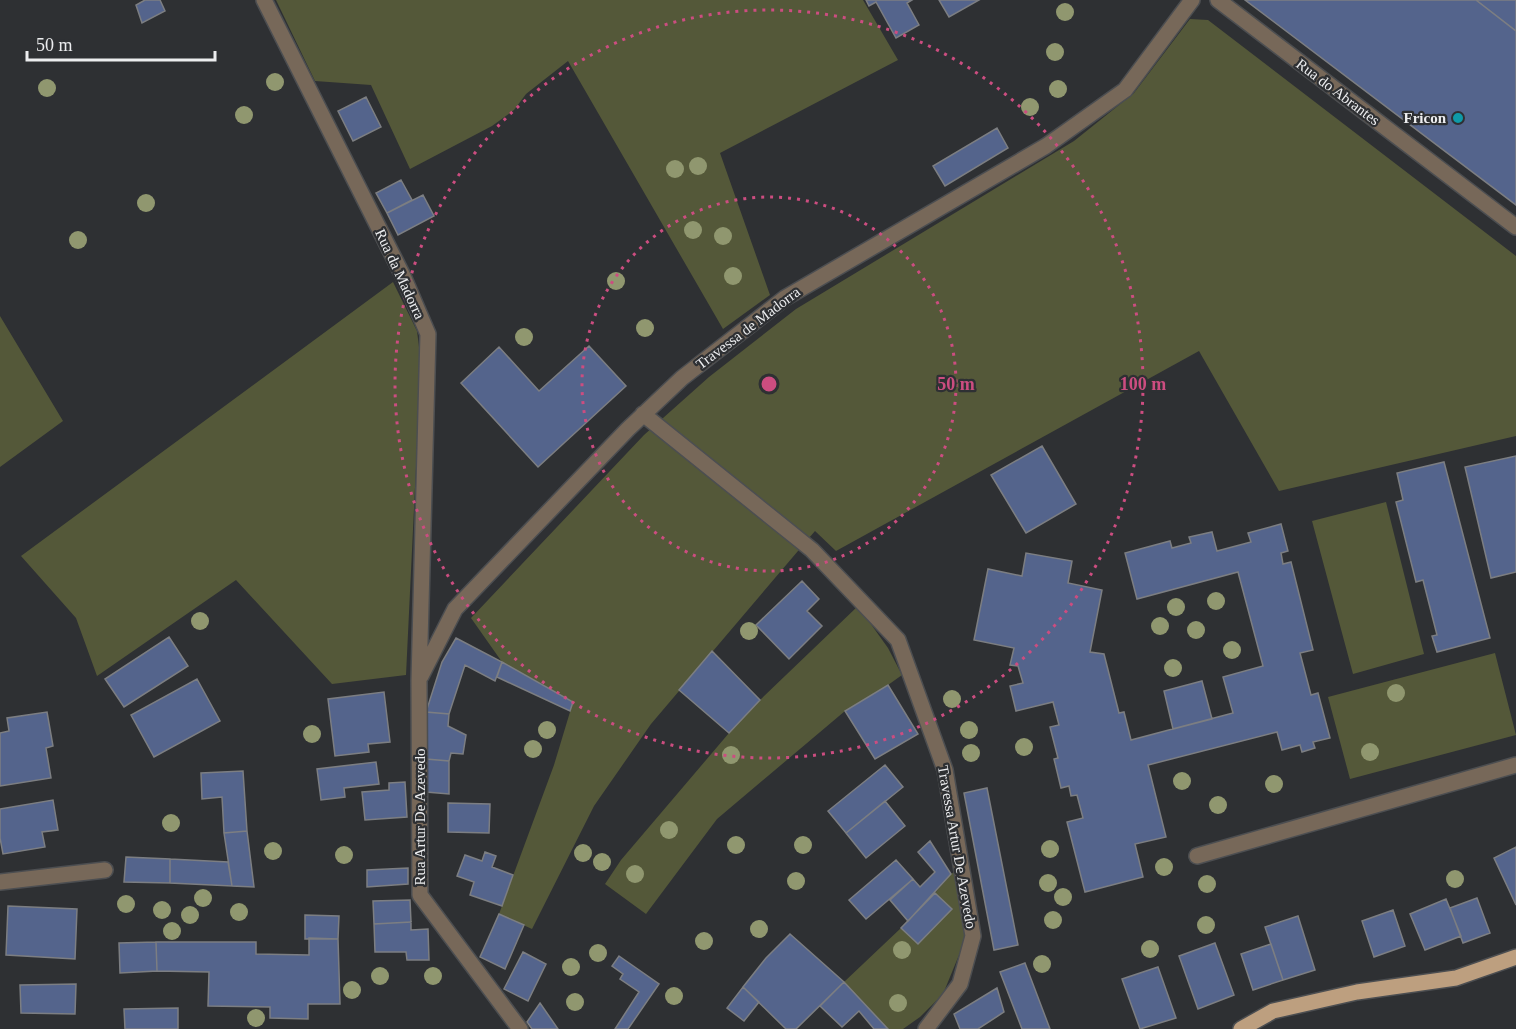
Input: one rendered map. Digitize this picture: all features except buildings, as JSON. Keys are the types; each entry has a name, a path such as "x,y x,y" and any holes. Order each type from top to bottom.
{"main road":[{"path":"1241,1029 1273,1011 1357,992 1456,978 1516,957"}],"street":[{"name":"Rua da Madorra","path":"264,0 403,276 428,334 419,681"},
{"name":"Travessa de Madorra","path":"419,681 455,609 644,414 682,378 785,298 1046,146 1125,90 1192,0"},
{"name":"Rua do Abrantes","path":"1218,0 1516,227"},
{"name":"Travessa Artur De Azevedo","path":"644,414 812,550 898,640 945,770 973,936 960,984 926,1029"},
{"name":"Rua Artur De Azevedo","path":"419,681 420,895 520,1029"},
{"path":"1197,856 1516,765"},
{"path":"0,882 105,870"}],"green space":[{"path":"276,0 863,0 898,60 720,153 770,295 723,329 568,61 526,94 514,110 492,126 410,169 371,85 315,81"},
{"path":"1190,19 1208,20 1516,256 1516,436 1279,491 1199,351 836,551 815,531 651,724 594,806 532,929 499,914 554,765 573,702 502,662 471,618 644,435 709,377 796,309 1074,141 1134,93"},
{"path":"393,282 417,331 421,363 406,675 332,684 236,580 97,676 76,618 21,556"},
{"path":"0,316 63,421 0,467"},
{"path":"1386,502 1424,654 1353,674 1312,521"},
{"path":"858,606 888,648 902,675 845,711 717,819 646,914 605,884 621,860 729,733"},
{"path":"1495,653 1516,735 1350,779 1328,697"},
{"path":"956,871 966,938 943,994 920,1017 903,1029 888,1029 844,982 901,928 918,944 952,909 935,893"}],"place":[{"name":"Fricon","path":"1458,118"}]}
